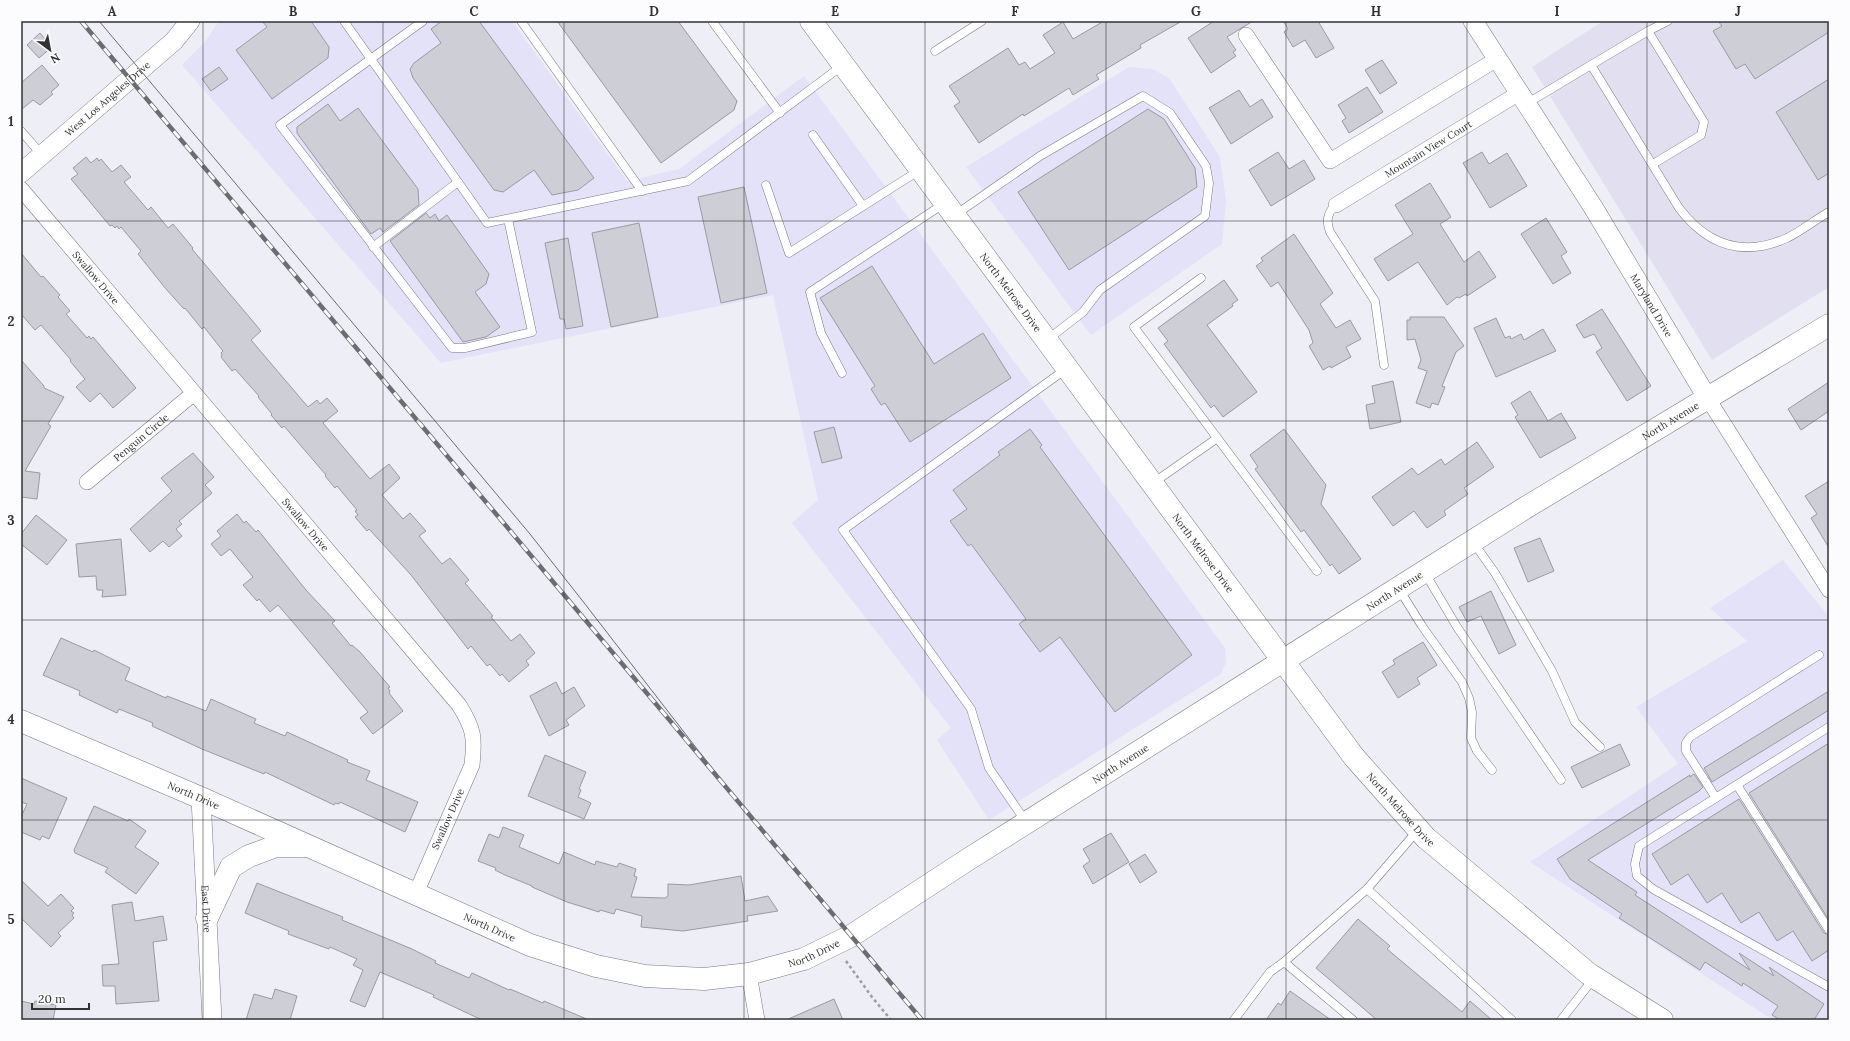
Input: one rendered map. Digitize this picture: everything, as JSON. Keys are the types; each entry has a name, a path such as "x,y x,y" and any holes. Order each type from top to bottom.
{"main road":[{"name":"North Melrose Drive","path":"811,21 1354,757 1426,838 1594,977 1662,1020"},
{"name":"North Avenue","path":"964,862 1472,541 1829,325"},
{"name":"North Drive","path":"21,721 416,892 530,945 596,966 645,976 704,979 749,974 804,959 851,936 964,862"},
{"path":"207,918 231,867 249,856 276,846 309,846"}],"street":[{"name":"West Los Angeles Drive","path":"21,174 174,41 190,21"},
{"name":"Maryland Drive","path":"1473,21 1593,207 1708,399 1829,590"},
{"path":"1246,35 1330,161 1497,59"},
{"name":"Mountain View Court","path":"1336,205 1522,98"},
{"name":"Swallow Drive","path":"21,189 459,705 470,723 474,745 472,765 416,892"},
{"name":"Penguin Circle","path":"88,482 194,393"},
{"name":"East Drive","path":"201,798 212,1020"},
{"path":"749,974 758,1020"}],"lane":[{"path":"344,21 487,223 688,182 844,65"},
{"path":"423,21 280,125 452,348 465,348 532,332 508,219"},
{"path":"521,21 642,191"},
{"path":"712,21 780,113"},
{"path":"935,51 982,21"},
{"path":"1522,98 1591,65 1648,31 1668,21"},
{"path":"1648,31 1704,122 1701,135 1653,164"},
{"path":"1591,65 1679,208 1691,224 1707,237 1726,245 1747,248 1768,245 1788,237 1829,212"},
{"path":"842,373 821,333 810,292 1143,96 1170,113 1206,166 1209,183 1205,216 1100,290 1083,312 1047,340"},
{"path":"21,131 42,155"},
{"path":"813,135 863,206"},
{"path":"766,185 789,253 921,169"},
{"path":"373,246 458,182"},
{"path":"1336,205 1331,209 1327,224 1330,232 1374,301 1384,364"},
{"path":"1201,278 1134,327 1317,571"},
{"path":"1026,823 989,768 971,709 843,530 1068,368"},
{"path":"1152,484 1216,438"},
{"path":"1472,541 1495,573 1552,671 1575,722 1600,747"},
{"path":"1424,572 1457,627 1561,780"},
{"path":"1399,588 1422,626 1462,682 1469,698 1472,712 1471,738 1477,751 1492,770"},
{"path":"1716,798 1686,751 1686,743 1690,737 1818,655"},
{"path":"1829,727 1639,846 1635,864 1637,876 1653,889 1829,987"},
{"path":"1737,785 1829,930"},
{"path":"1234,1020 1270,972 1284,962 1367,889 1418,829"},
{"path":"1367,889 1512,1020"},
{"path":"1284,962 1353,1020"},
{"path":"1561,1020 1594,977"}],"path":[{"path":"834,944 872,997 891,1020"}],"shaded area":[{"path":"219,21 512,21 627,181 679,169 804,76 1225,648 1226,662 1221,674 989,820 937,740 951,728 792,523 818,500 773,295 441,363 182,65 205,42"},
{"path":"1603,21 1829,21 1829,287 1712,360 1532,67"},
{"path":"1129,67 1152,69 1169,78 1220,157 1226,201 1222,244 1091,335 966,167"},
{"path":"1783,560 1829,617 1829,1020 1773,1020 1530,862 1678,764 1636,707 1747,641 1710,608"}],"building":[{"path":"262,21 311,21 329,47 328,58 272,99 236,50 267,27"},
{"path":"442,21 479,21 594,178 578,190 552,195 534,170 503,192 494,190 413,78 410,69 414,63 441,43 431,29"},
{"path":"557,21 678,21 737,101 734,110 661,163"},
{"path":"1104,21 1182,21 1140,45 1141,48 1096,75 1099,79 1073,95 1069,88 1024,116 1023,114 979,143 954,106 960,102 949,86 1008,48 1019,65 1025,62 1030,69 1055,53 1043,35 1063,22 1073,39"},
{"path":"1214,21 1253,21 1227,37 1236,50 1233,52 1236,56 1211,73 1188,38"},
{"path":"1283,21 1318,21 1334,48 1316,58 1305,40 1293,47 1284,32 1288,29"},
{"path":"1718,21 1829,21 1829,32 1755,79 1745,64 1736,69 1713,31 1722,26"},
{"path":"40,33 52,47 39,58 27,45"},
{"path":"1382,60 1397,83 1380,94 1365,70"},
{"path":"42,65 59,85 51,92 53,94 40,105 33,100 21,110 21,83"},
{"path":"219,67 228,79 211,91 202,79"},
{"path":"1829,79 1829,173 1818,180 1776,112"},
{"path":"1367,87 1383,112 1349,133 1342,121 1346,118 1338,105"},
{"path":"1239,90 1250,107 1262,99 1273,117 1231,144 1209,108"},
{"path":"328,104 340,121 358,108 418,189 419,205 383,232 380,228 371,234 297,133 297,127"},
{"path":"1148,109 1164,119 1195,168 1197,187 1069,270 1018,192"},
{"path":"1278,152 1289,169 1304,160 1315,179 1271,206 1249,170"},
{"path":"1482,152 1489,164 1507,153 1527,186 1490,208 1463,163"},
{"path":"86,157 91,163 97,158 99,161 101,159 112,172 121,165 131,177 124,182 148,210 151,207 168,228 173,224 193,248 192,249 261,331 251,340 308,407 317,400 320,404 327,398 338,411 323,423 370,479 389,464 400,478 382,495 403,519 410,513 426,531 419,536 442,564 450,558 469,580 465,583 493,616 491,617 511,641 520,634 535,653 526,661 529,665 509,682 502,674 500,676 490,664 487,666 471,646 468,649 411,575 369,529 367,531 355,517 358,515 355,511 357,510 337,486 335,488 325,476 326,475 284,426 282,428 258,397 259,396 235,369 232,371 221,357 221,353 223,351 204,327 202,329 185,308 184,309 166,289 138,254 141,251 121,227 119,229 117,226 115,228 112,225 110,226 71,179 78,174 73,168"},
{"path":"1430,183 1451,217 1440,224 1464,262 1479,251 1496,277 1467,296 1466,294 1459,298 1457,297 1447,305 1418,262 1388,281 1374,259 1413,234 1395,205"},
{"path":"744,187 767,293 721,303 698,197"},
{"path":"426,213 430,218 435,214 439,221 447,215 489,274 486,284 475,292 500,327 486,337 463,342 390,241"},
{"path":"1546,218 1567,252 1561,256 1571,273 1553,284 1521,234"},
{"path":"639,223 658,317 611,327 592,233"},
{"path":"1294,234 1333,293 1320,304 1336,328 1350,320 1361,339 1346,347 1351,357 1331,368 1330,366 1323,370 1309,346 1313,343 1309,330 1278,282 1271,287 1256,266 1263,261 1261,258"},
{"path":"568,238 583,326 566,329 564,319 560,319 545,243"},
{"path":"21,253 41,277 43,276 60,295 58,297 70,311 66,314 87,338 89,336 91,339 93,337 136,388 113,408 100,393 90,402 76,387 85,379 70,361 71,360 41,325 35,330 21,314"},
{"path":"872,266 934,364 983,333 1011,378 910,442 885,403 881,405 871,389 875,386 820,298"},
{"path":"1224,280 1238,300 1232,304 1233,306 1207,325 1257,392 1223,417 1214,405 1211,408 1164,344 1168,341 1158,328"},
{"path":"1602,309 1651,386 1627,401 1596,352 1602,348 1594,334 1584,338 1576,325"},
{"path":"1410,317 1444,317 1464,346 1456,352 1442,386 1445,387 1438,405 1432,403 1430,408 1416,403 1427,371 1418,368 1421,360 1415,339 1407,340 1407,320 1410,320"},
{"path":"1496,318 1505,338 1510,336 1511,339 1521,334 1524,340 1543,329 1556,351 1496,377 1474,328"},
{"path":"21,360 44,386 44,388 64,397 48,424 51,426 25,471 40,473 37,499 21,497"},
{"path":"1393,381 1401,422 1370,429 1366,405 1375,403 1372,386"},
{"path":"1829,382 1829,411 1801,430 1788,409"},
{"path":"1530,391 1548,421 1561,413 1576,438 1540,458 1515,417 1518,415 1511,403"},
{"path":"834,427 842,458 822,463 814,432"},
{"path":"1030,429 1042,445 1040,447 1192,655 1115,712 1060,637 1040,652 1019,624 1026,619 971,544 968,546 950,521 967,509 953,490 1000,455 998,452"},
{"path":"1284,429 1326,485 1321,504 1361,559 1339,574 1332,564 1330,566 1304,530 1301,532 1255,469 1258,467 1250,455"},
{"path":"1477,442 1494,467 1464,488 1468,494 1444,511 1446,515 1427,528 1414,511 1393,526 1372,497 1412,468 1418,475 1441,459 1445,465"},
{"path":"193,453 214,477 205,485 212,493 179,521 182,524 176,529 182,536 169,547 163,541 150,552 130,529 172,491 161,478"},
{"path":"1829,481 1829,548 1811,518 1817,514 1805,496"},
{"path":"237,514 244,523 246,521 256,532 258,530 306,590 335,621 332,623 351,646 352,645 360,652 390,687 388,688 390,691 389,693 403,711 373,734 360,718 368,712 297,627 278,605 270,612 259,599 257,601 243,585 253,577 230,549 221,556 211,544 221,536 217,531"},
{"path":"36,515 67,540 47,565 21,544 21,534"},
{"path":"1540,538 1554,571 1528,582 1514,548"},
{"path":"121,539 126,595 102,597 103,590 97,590 96,576 79,577 76,544"},
{"path":"1491,591 1516,645 1499,654 1481,616 1467,622 1459,607"},
{"path":"61,638 93,652 94,650 130,668 125,680 166,698 167,696 206,711 211,699 256,719 254,723 285,736 287,732 348,760 347,762 370,771 366,780 418,802 405,832 340,802 339,804 335,803 334,805 265,772 264,774 202,749 152,726 153,723 119,709 117,713 79,695 80,691 43,675"},
{"path":"1423,642 1437,665 1417,678 1420,684 1398,698 1382,672 1395,664 1393,660"},
{"path":"556,682 562,694 574,687 585,706 566,720 569,725 549,736 530,696"},
{"path":"1829,691 1829,710 1712,782 1704,768"},
{"path":"1829,743 1829,920 1749,793"},
{"path":"1620,744 1630,765 1582,788 1571,767"},
{"path":"545,755 586,772 579,789 581,790 578,797 591,803 584,819 528,796"},
{"path":"1694,774 1703,787 1699,791 1588,860 1637,892 1635,895 1750,970 1739,953 1774,976 1769,967 1824,1004 1814,1020 1780,1020 1772,1015 1778,1006 1743,983 1742,986 1705,962 1700,970 1619,918 1622,914 1570,879 1557,859 1690,775 1690,777"},
{"path":"21,778 67,798 49,839 42,836 40,840 21,832 21,817 27,804 21,802"},
{"path":"1739,799 1824,933 1829,935 1829,950 1812,961 1793,931 1777,941 1759,912 1741,923 1722,893 1707,903 1688,874 1671,885 1652,854"},
{"path":"94,806 128,821 129,819 146,831 135,847 159,863 136,894 105,872 108,868 75,853 74,850"},
{"path":"503,827 524,835 519,847 559,864 564,852 595,865 596,861 617,867 619,863 636,869 634,876 637,877 631,897 665,898 668,896 668,884 689,885 741,876 745,901 768,896 778,911 747,916 748,921 683,931 641,927 642,916 616,909 614,914 600,910 599,912 567,902 505,875 495,870 496,868 478,861 489,834 499,838"},
{"path":"1111,833 1129,862 1093,884 1083,866 1090,861 1083,849"},
{"path":"1145,854 1157,872 1140,883 1129,864"},
{"path":"21,880 48,906 61,894 74,908 71,911 74,913 72,915 74,918 58,933 61,936 51,947 21,918"},
{"path":"257,883 343,917 342,920 412,949 436,961 435,963 469,978 472,973 509,990 510,989 543,1003 544,1001 589,1020 482,1020 433,997 434,995 380,972 365,1007 350,1001 363,970 353,965 357,959 330,947 329,949 288,934 289,931 245,913"},
{"path":"132,902 135,921 163,916 167,940 153,942 159,1001 116,1004 115,986 103,986 102,965 119,964 112,905"},
{"path":"1358,919 1390,946 1387,949 1462,1012 1470,1001 1492,1020 1377,1020 1316,968"},
{"path":"275,989 297,996 290,1020 246,1020 254,994 272,999"},
{"path":"1290,991 1331,1020 1266,1020 1278,1003 1281,1005"},
{"path":"834,999 843,1020 786,1020"},
{"path":"21,1001 34,1004 35,1001 56,1005 53,1020 21,1020"}],"tram line":[{"path":"99,21 530,534 751,817"}],"railway":[{"path":"81,21 922,1020"}]}
